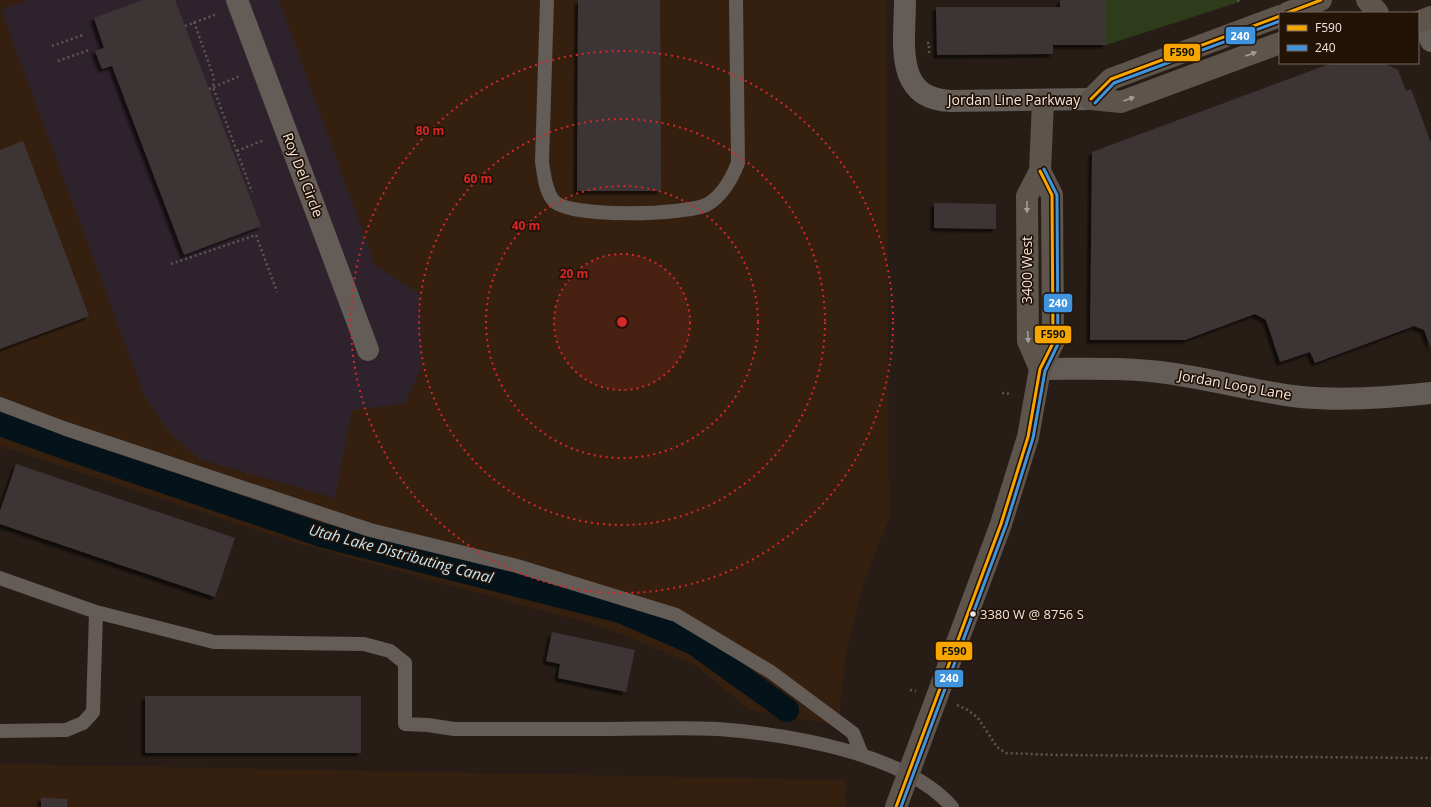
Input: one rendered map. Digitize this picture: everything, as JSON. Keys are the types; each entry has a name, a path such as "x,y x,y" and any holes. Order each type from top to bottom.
{"street":[{"name":"Roy Del Circle","path":"237,0 368,350"},
{"name":"Jordan Line Parkway","path":"905,0 906,61 911,80 916,88 923,94 941,101 1043,101 1091,99 1121,102 1279,43"},
{"path":"1290,12 1321,0"},
{"path":"1367,0 1377,12"},
{"name":"Jordan Line Parkway","path":"1091,99 1110,79 1279,16"},
{"path":"1424,20 1431,41"},
{"name":"3400 West","path":"1040,369 1028,342 1027,196 1040,171 1043,101"},
{"path":"896,807 908,774 926,695 985,570 1017,477 1028,437 1040,369"},
{"name":"Jordan Loop Lane","path":"1040,369 1106,369 1167,373 1301,397 1350,399 1393,398 1431,393"}],"lane":[{"path":"547,0 542,162 545,183 553,200 566,208 608,214 692,210 708,204 721,193 731,179 738,163 736,0"},
{"path":"0,404 66,429 370,530 517,566 676,615 771,672 853,733 862,755"},
{"path":"0,578 96,612 214,642 364,644 390,651 406,663 405,724 428,725 454,729 717,729 779,736 862,755 908,774 942,796 952,807"},
{"path":"0,731 66,730 83,723 93,712 96,612"}],"path":[{"path":"185,26 217,14"},
{"path":"194,22 214,78 213,87 252,192"},
{"path":"52,46 83,36"},
{"path":"58,61 89,50"},
{"path":"209,89 240,76"},
{"path":"237,151 264,140"},
{"path":"171,264 256,235 277,292"},
{"path":"1002,393 1013,394"},
{"path":"926,695 966,708 978,718 997,747 1006,753 1056,755 1431,758"}],"shaded area":[{"path":"0,0 886,0 889,518 861,590 847,648 840,705 841,726 749,710 695,665 606,628 296,543 0,446"},
{"path":"28,0 279,0 375,265 420,294 422,367 405,404 352,410 335,498 199,459 169,432 144,395 1,10"},
{"path":"0,764 846,780 845,807 0,807"}],"green space":[{"path":"1106,0 1238,0 1239,2 1106,45"}],"building":[{"path":"142,0 175,0 261,226 184,255 112,66 102,69 95,51 104,48 94,18"},
{"path":"578,0 660,0 661,191 577,191"},
{"path":"1060,0 1106,0 1106,45 1053,45 1053,54 937,55 936,7 1060,7"},
{"path":"1329,64 1385,64 1398,70 1406,91 1411,89 1431,143 1431,348 1424,330 1414,326 1315,363 1310,352 1280,362 1266,320 1255,314 1185,340 1090,340 1092,152"},
{"path":"23,141 89,316 0,349 0,150"},
{"path":"934,203 996,204 996,229 934,228"},
{"path":"16,464 235,538 215,597 0,524 0,511"},
{"path":"552,632 635,650 626,692 558,678 560,664 546,661"},
{"path":"145,696 361,696 361,753 145,753"},
{"path":"41,798 67,799 67,807 41,807"}],"waterway":[{"name":"Utah Lake Distributing Canal","path":"0,424 321,535 620,611 694,643 787,710"}],"transit line":[{"name":"F590","path":"1290,12 1321,0"},
{"name":"F590","path":"1091,99 1111,79 1279,16"},
{"name":"240","path":"1095,103 1114,83 1279,21"},
{"name":"240","path":"901,807 1006,525 1033,438 1045,371 1058,344 1057,195 1044,169"},
{"name":"F590","path":"896,807 1001,524 1028,437 1040,369 1053,343 1052,195 1040,171"}],"place":[{"name":"3380 W @ 8756 S","path":"973,614"}]}
